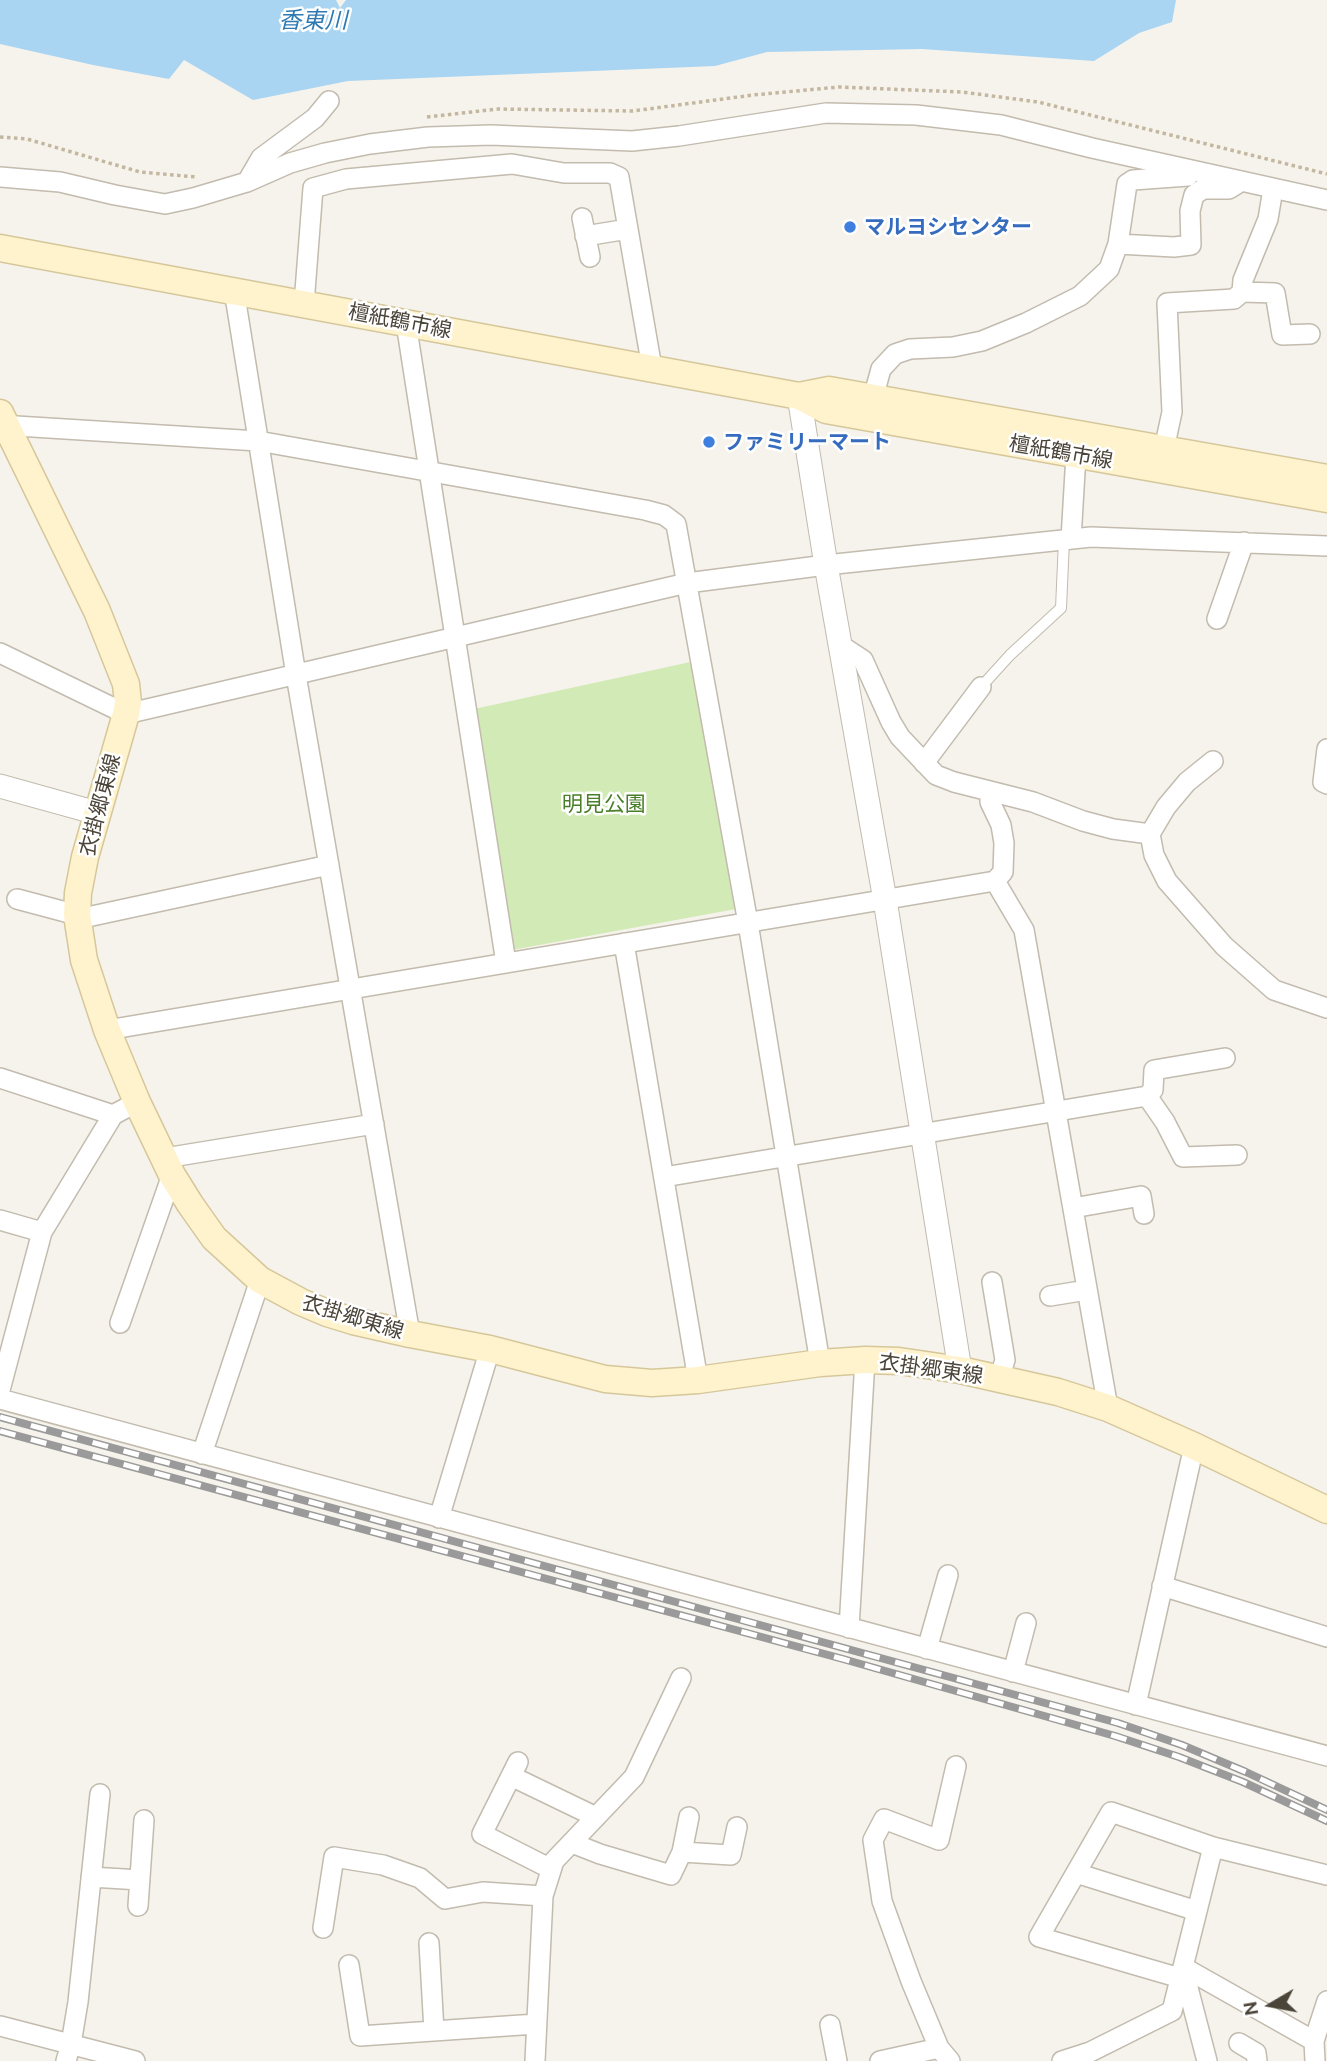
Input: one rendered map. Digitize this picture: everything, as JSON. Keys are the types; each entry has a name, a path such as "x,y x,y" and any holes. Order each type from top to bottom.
{"main road":[{"name":"檀紙鶴市線","path":"0,248 799,396 826,410 1327,499"},
{"name":"檀紙鶴市線","path":"799,396 829,390 1327,478"},
{"name":"衣掛郷東線","path":"2,421 97,611 126,684 126,713 97,813 78,893 78,917 84,960 107,1030 137,1102 169,1167 214,1238 260,1280 327,1313 410,1334 490,1349 605,1379 652,1383 698,1380 820,1363 865,1360 899,1361 960,1370 1058,1392 1108,1408 1327,1510"}],"street":[{"path":"247,182 261,158 315,118 329,101"},
{"path":"0,177 60,182 165,204 247,182 290,163 325,152 370,144 428,137 491,135 632,141 826,113 916,115 1001,125 1327,200"},
{"path":"304,304 313,188 346,179 512,164 564,173 610,173 620,177 652,368"},
{"path":"873,398 881,369 895,354 910,349 953,347 982,341 1080,296 1109,269 1118,244 1127,184 1133,180 1208,174"},
{"path":"1118,244 1174,247 1191,245 1190,211 1194,195 1203,189 1229,189 1241,182"},
{"path":"1242,292 1243,280 1268,219 1273,189"},
{"path":"590,257 583,227 628,229"},
{"path":"234,290 296,675 410,1334"},
{"path":"1164,449 1172,412 1167,303 1234,299 1242,292 1275,293 1282,335 1310,334"},
{"path":"406,323 506,963"},
{"path":"799,396 885,900 960,1370"},
{"path":"2,421 258,441 664,514 676,524 748,923 820,1363"},
{"path":"1068,540 1076,455"},
{"path":"0,653 126,713 687,583 826,565 1091,537 1327,546"},
{"path":"1217,619 1244,542"},
{"path":"840,645 863,660 900,737 936,775 1033,802 1112,829 1150,834"},
{"path":"924,763 981,687"},
{"path":"1327,749 1323,782 1327,784"},
{"path":"1213,761 1187,782 1166,807 1150,834 1154,855 1167,881 1224,947 1274,990 1327,1008"},
{"path":"0,786 97,813"},
{"path":"107,1030 995,881 1003,872 1004,843 1001,825 990,802 990,792"},
{"path":"17,899 78,917 329,865"},
{"path":"995,881 1024,930 1108,1408"},
{"path":"624,943 698,1380"},
{"path":"664,1177 1147,1096 1153,1090 1154,1070 1225,1058"},
{"path":"0,1078 113,1115"},
{"path":"1147,1096 1165,1122 1182,1157 1237,1155"},
{"path":"0,1390 42,1232 113,1115 137,1102"},
{"path":"120,1324 169,1167 374,1124"},
{"path":"1073,1208 1141,1196 1144,1214"},
{"path":"0,1220 42,1232"},
{"path":"202,1454 260,1280"},
{"path":"992,1282 1005,1360 999,1379"},
{"path":"1050,1296 1087,1290"},
{"path":"439,1518 490,1349"},
{"path":"849,1628 865,1360"},
{"path":"0,1399 1327,1756"},
{"path":"1136,1705 1194,1446"},
{"path":"927,1649 948,1575"},
{"path":"1162,1586 1327,1637"},
{"path":"1013,1672 1026,1623"},
{"path":"535,2061 543,1896 554,1861 634,1777 681,1678"},
{"path":"880,2061 944,2054 911,1981 882,1901 873,1840 884,1819 939,1840 956,1766"},
{"path":"551,1869 482,1834 515,1769 596,1817"},
{"path":"69,2053 100,1794"},
{"path":"1314,2040 1182,1973 1039,1937 1111,1812 1213,1847 1327,1875"},
{"path":"572,1843 671,1875 682,1852 689,1817"},
{"path":"138,1906 144,1820"},
{"path":"682,1852 731,1855 737,1827"},
{"path":"1062,2061 1096,2057 1172,2011 1213,1847"},
{"path":"323,1928 334,1857 383,1865 420,1878 445,1899 483,1892 543,1896"},
{"path":"1076,1873 1197,1911"},
{"path":"91,1877 140,1880"},
{"path":"429,1943 434,2031"},
{"path":"349,1965 360,2036 536,2024"},
{"path":"1182,1973 1207,2061"},
{"path":"1315,2061 1314,2040 1327,2001"},
{"path":"830,2025 837,2061"},
{"path":"0,2026 69,2053 135,2061"},
{"path":"1239,2043 1256,2053 1257,2061"}],"lane":[{"path":"981,687 1010,655 1061,608 1068,540"}],"green space":[{"name":"明見公園","path":"695,661 736,909 512,950 474,709"}],"water":[{"name":"香東川","path":"0,0 336,0 340,8 346,0 1176,0 1172,22 1139,33 1094,61 922,49 767,52 715,66 348,81 253,100 184,60 169,79 0,44"}],"railway":[{"path":"0,1417 1118,1723 1182,1745 1327,1810"},
{"path":"0,1431 843,1659 1115,1736 1243,1782 1327,1821"}],"place":[{"name":"マルヨシセンター","path":"850,227"},
{"name":"ファミリーマート","path":"709,442"}]}
